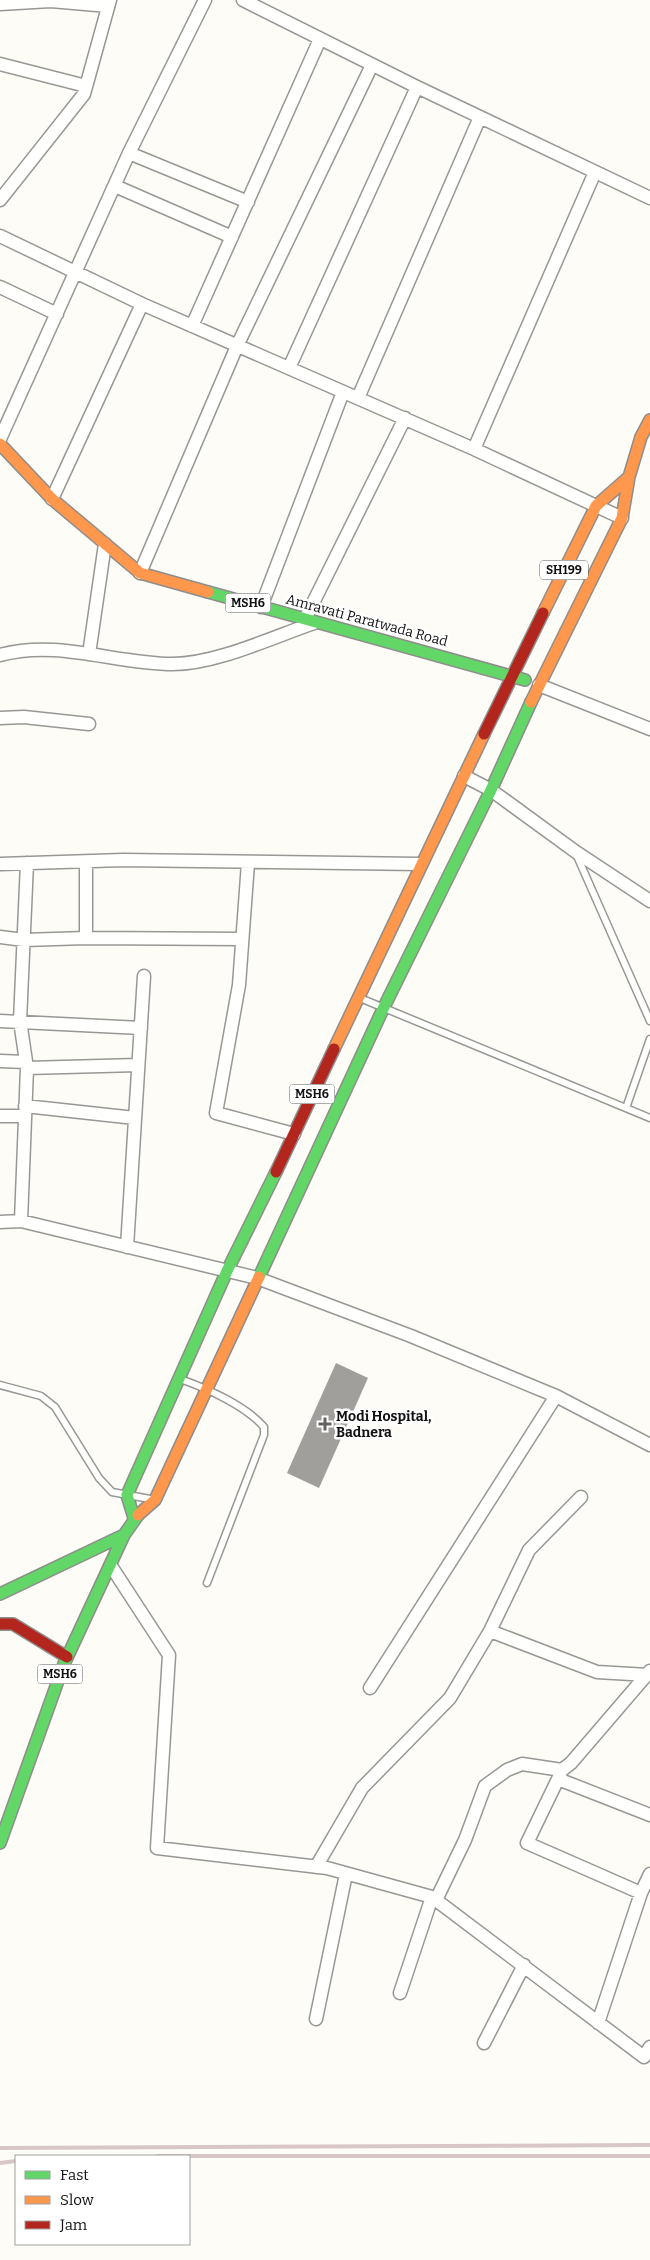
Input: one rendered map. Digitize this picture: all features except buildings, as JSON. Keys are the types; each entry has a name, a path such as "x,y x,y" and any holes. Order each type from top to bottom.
{"main road":[{"name":"SH199","path":"539,685 622,518 629,477 645,439 650,420"},
{"name":"Amravati Paratwada Road","path":"0,444 52,499 140,574 512,675 539,685"},
{"name":"SH199","path":"512,675 596,506 629,477"},
{"name":"MSH6","path":"127,1495 226,1271 294,1134 420,864 512,675"},
{"name":"MSH6","path":"1,1840 67,1657 134,1518 155,1500 383,1008 492,790 539,685"},
{"path":"127,1495 134,1518"},
{"path":"67,1657 4,1617 2,1593 124,1536"}],"street":[{"path":"0,439 129,153 205,0"},
{"path":"243,0 417,87 650,198"},
{"path":"0,4 51,1 109,3 84,94 0,200"},
{"path":"192,326 320,39"},
{"path":"0,64 86,86"},
{"path":"140,574 237,346 372,65"},
{"path":"289,368 417,87"},
{"path":"358,398 480,117"},
{"path":"129,153 248,202"},
{"path":"474,449 595,172"},
{"path":"115,186 232,237"},
{"path":"0,236 142,304 405,418 622,518"},
{"path":"0,287 57,314"},
{"path":"52,499 142,304"},
{"path":"261,607 343,392"},
{"path":"0,655 43,648 161,664 188,663 215,657 310,620 405,418"},
{"path":"88,654 105,544"},
{"path":"539,685 650,729"},
{"path":"0,718 24,717 89,724"},
{"path":"464,776 492,790 576,852 650,901"},
{"path":"0,864 86,862 420,864"},
{"path":"86,862 86,938"},
{"path":"21,1221 26,1065 20,1021 27,863"},
{"path":"248,863 239,985 216,1113 294,1134"},
{"path":"0,938 24,940 86,938 242,939"},
{"path":"127,1248 144,976"},
{"path":"0,1021 141,1028"},
{"path":"0,1061 26,1065 138,1065"},
{"path":"0,1116 25,1111 135,1118"},
{"path":"0,1222 21,1221 257,1278 411,1336 556,1396 650,1445"},
{"path":"370,1688 556,1396"},
{"path":"316,1867 362,1788 450,1698 490,1631 529,1550 581,1497"},
{"path":"111,1566 168,1656 157,1848 316,1867 434,1899 524,1965 598,2023 648,2054"},
{"path":"490,1631 597,1672 649,1673"},
{"path":"641,1893 527,1843 560,1774 649,1673"},
{"path":"400,1993 434,1899 465,1840 485,1786 507,1770 522,1764 560,1774 650,1815"},
{"path":"316,2019 346,1874"},
{"path":"598,2023 641,1893 650,1874"},
{"path":"484,2043 524,1965"}],"lane":[{"path":"576,852 646,1008 650,1021"},
{"path":"358,997 650,1118"},
{"path":"626,1108 650,1039"},
{"path":"179,1378 206,1388 257,1419 264,1427 264,1435 207,1583"},
{"path":"0,1385 41,1396 55,1407 106,1487 112,1492 155,1500"}],"railway":[{"path":"0,2148 650,2145"},
{"path":"190,2156 650,2156"},
{"path":"0,2163 15,2161"}],"traffic: fast":[{"path":"208,592 525,680"},
{"path":"259,1277 383,1009 491,790 531,702"},
{"path":"134,1518 127,1495 227,1271 276,1172"},
{"path":"0,1843 64,1664 124,1535 138,1515"},
{"path":"0,1594 124,1535"}],"traffic: slow":[{"path":"531,702 622,518 629,477 641,437 650,420"},
{"path":"0,444 52,499 140,573 208,592"},
{"path":"543,613 596,506 629,477"},
{"path":"334,1049 484,734"},
{"path":"138,1515 155,1500 259,1277"}],"traffic: jam":[{"path":"484,734 543,613"},
{"path":"276,1172 334,1049"},
{"path":"0,1624 13,1624 67,1657"}],"place":[{"name":"Modi Hospital, Badnera","path":"325,1424"}]}
